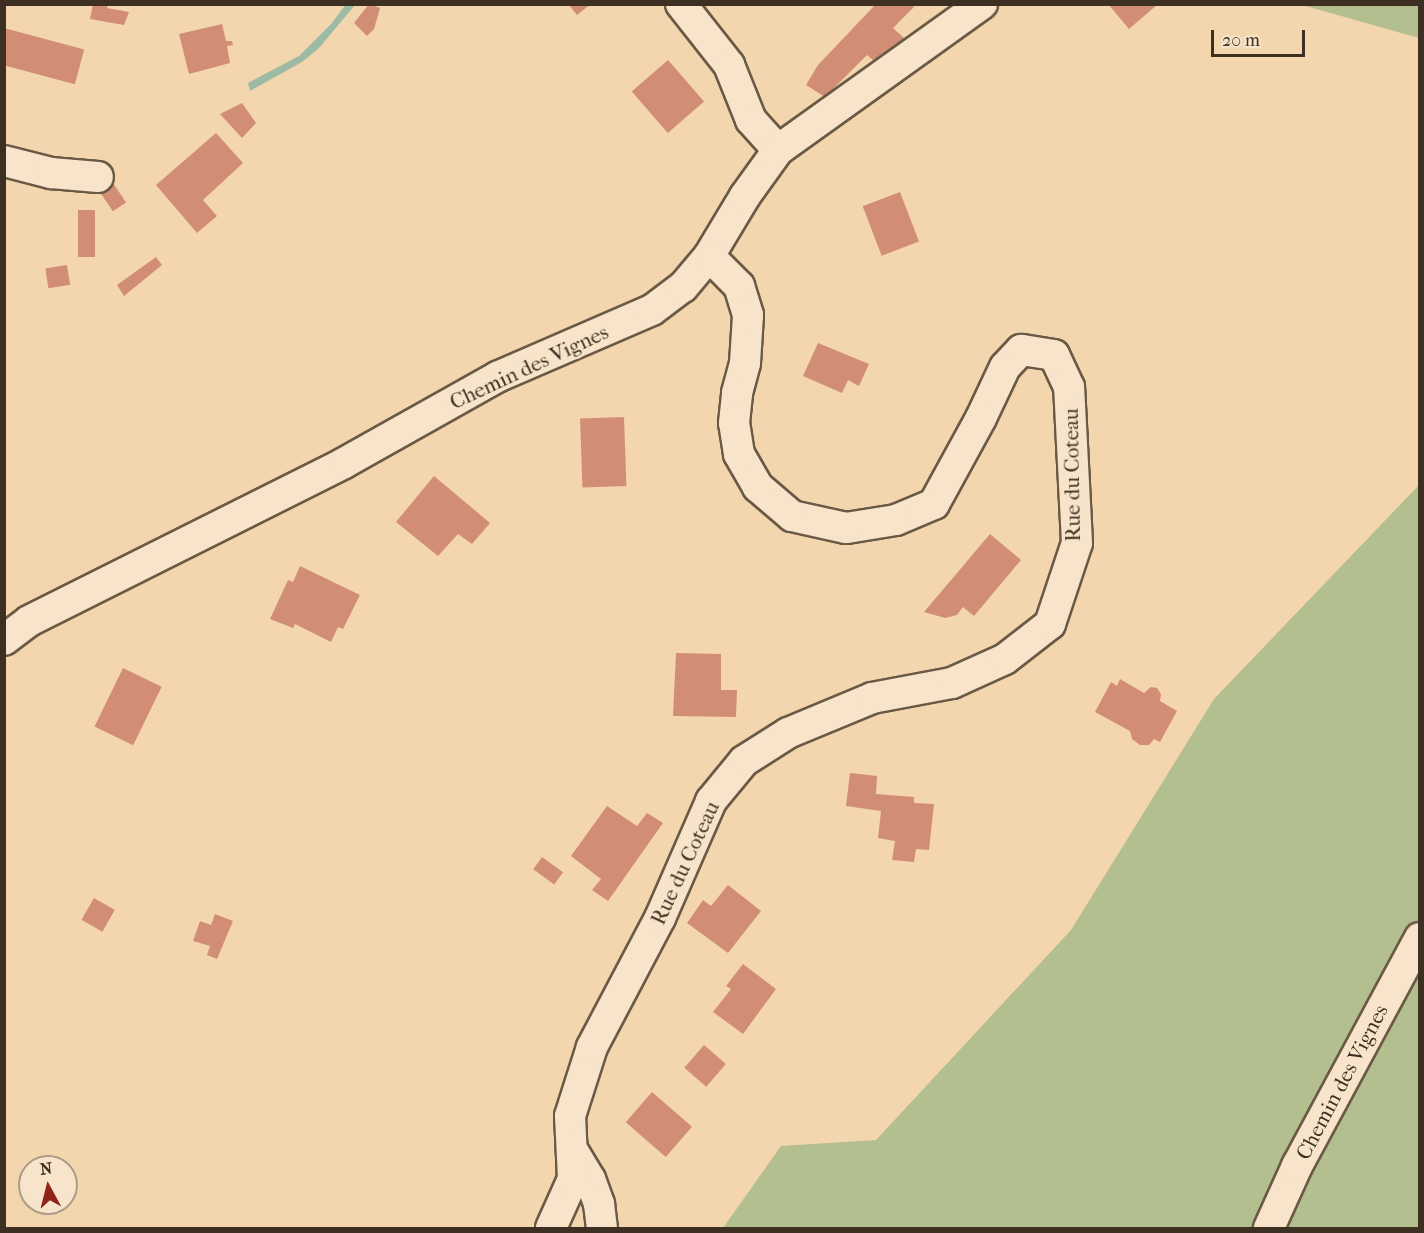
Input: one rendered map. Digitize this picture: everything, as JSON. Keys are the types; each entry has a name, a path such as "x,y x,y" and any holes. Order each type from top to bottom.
{"street":[{"path":"681,4 729,65 751,120 778,150"},
{"name":"Chemin des Vignes","path":"4,640 29,621 344,463 497,377 652,310 683,287 709,256 745,196 778,150 982,4"},
{"path":"4,161 51,174 98,177"},
{"name":"Rue du Coteau","path":"551,1228 573,1179 570,1116 592,1047 660,918 711,801 744,761 788,733 872,698 952,683 1005,659 1050,624 1077,543 1069,387 1054,355 1021,350 1005,367 981,418 934,504 896,520 846,528 792,516 758,487 740,454 734,423 737,393 745,363 748,315 739,286 709,256"},
{"name":"Chemin des Vignes","path":"1269,1228 1297,1166 1419,938"},
{"name":"Rue du Coteau","path":"572,1149 590,1179 599,1204 602,1228"}],"shaded area":[{"path":"346,4 355,5 319,48 302,62 250,91 248,83 299,56 332,23"},
{"path":"1302,5 1419,5 1419,38"},
{"path":"1419,485 1419,1228 723,1228 781,1146 876,1140 1071,930 1214,699"}],"building":[{"path":"93,4 108,4 107,8 129,12 124,25 90,19"},
{"path":"369,4 380,8 374,29 367,36 354,23"},
{"path":"568,4 591,4 577,15"},
{"path":"876,4 912,4 914,7 893,28 905,39 879,65 867,55 825,97 806,85 818,65"},
{"path":"1108,4 1158,4 1129,29"},
{"path":"222,24 226,41 232,41 233,45 227,46 230,63 189,74 179,34"},
{"path":"4,28 84,49 75,84 4,65"},
{"path":"668,60 704,102 668,133 632,91"},
{"path":"242,103 256,123 242,138 220,114"},
{"path":"216,133 243,163 203,200 217,216 197,233 156,185"},
{"path":"111,180 126,202 113,211 98,189"},
{"path":"900,192 919,241 882,256 863,206"},
{"path":"78,210 95,210 95,257 78,257"},
{"path":"156,257 162,265 124,296 117,285"},
{"path":"67,265 70,285 48,288 45,268"},
{"path":"818,343 869,364 859,386 848,380 842,393 803,376"},
{"path":"624,417 626,486 582,487 580,419"},
{"path":"434,476 490,523 472,544 458,534 438,556 396,522"},
{"path":"990,534 1021,560 974,616 963,607 957,615 945,618 924,612"},
{"path":"300,566 360,595 343,629 338,627 331,642 295,624 293,628 270,619 288,580 293,582"},
{"path":"676,653 721,654 721,690 737,690 736,717 673,716"},
{"path":"123,668 162,687 133,745 95,726"},
{"path":"1120,679 1144,693 1151,687 1157,688 1161,694 1160,701 1177,711 1160,742 1154,739 1149,745 1140,745 1132,739 1130,731 1095,712 1111,682 1117,686"},
{"path":"850,773 877,776 876,794 914,797 914,803 934,804 929,850 916,849 914,862 892,860 895,841 878,838 881,811 846,806"},
{"path":"607,806 637,826 647,813 663,823 608,901 592,890 601,879 571,856"},
{"path":"542,857 563,872 554,884 533,869"},
{"path":"728,885 761,911 728,953 687,923 703,900 711,906"},
{"path":"94,898 115,910 102,932 82,920"},
{"path":"215,914 233,921 217,959 207,955 210,946 193,941 200,921 211,925"},
{"path":"743,964 776,989 743,1034 713,1012 731,989 726,986"},
{"path":"704,1045 726,1064 706,1087 684,1068"},
{"path":"652,1092 692,1127 666,1157 626,1122"}]}
